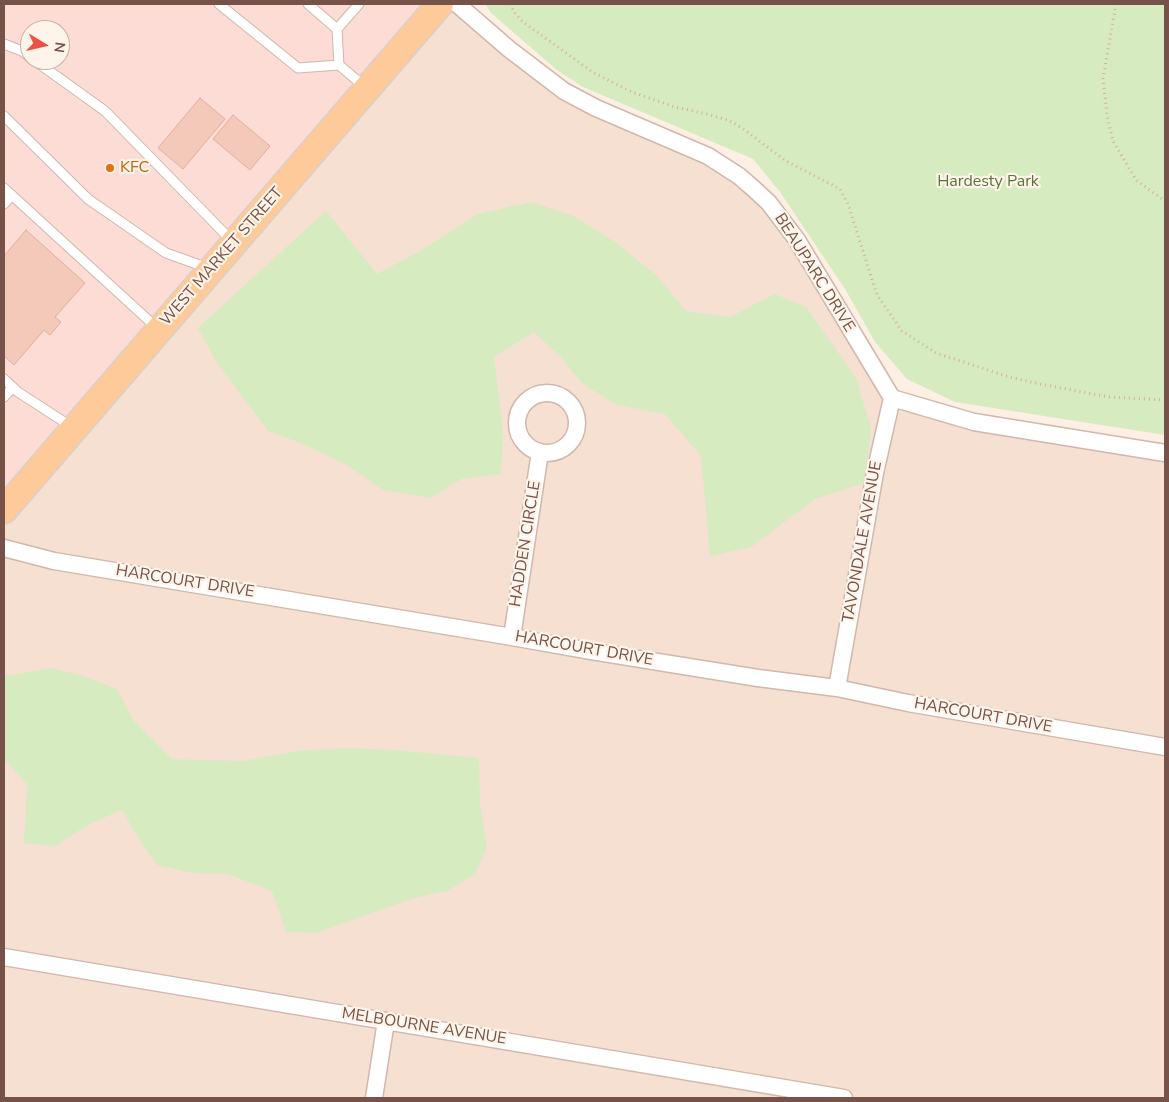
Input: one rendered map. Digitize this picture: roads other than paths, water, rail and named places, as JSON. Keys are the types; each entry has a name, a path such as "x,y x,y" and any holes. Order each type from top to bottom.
{"main road":[{"name":"WEST MARKET STREET","path":"4,510 440,4"}],"street":[{"name":"BEAUPARC DRIVE","path":"457,4 564,91 596,108 708,156 739,176 754,189 774,209 797,240 892,398"},
{"path":"892,398 974,422 1165,453"},
{"name":"TAVONDALE AVENUE","path":"838,688 875,473 892,398"},
{"name":"HADDEN CIRCLE","path":"512,637 540,452"},
{"name":"HARCOURT DRIVE","path":"4,548 54,561 512,637 590,652 838,688 908,703 1165,747"},
{"name":"MELBOURNE AVENUE","path":"4,957 844,1098"},
{"path":"374,1098 386,1021"}],"lane":[{"path":"219,4 298,68 339,65 367,89"},
{"path":"308,4 338,29"},
{"path":"339,65 338,29 359,4"},
{"path":"4,44 20,50"},
{"path":"48,70 105,111 234,243"},
{"path":"4,116 88,199 166,253 211,269"},
{"path":"4,188 159,330"},
{"path":"4,204 12,195"},
{"path":"4,379 12,387 74,429"},
{"path":"4,397 12,387"}],"place":[{"name":"KFC","path":"110,168"}],"park label":[{"name":"Hardesty Park","path":"988,182"}]}
